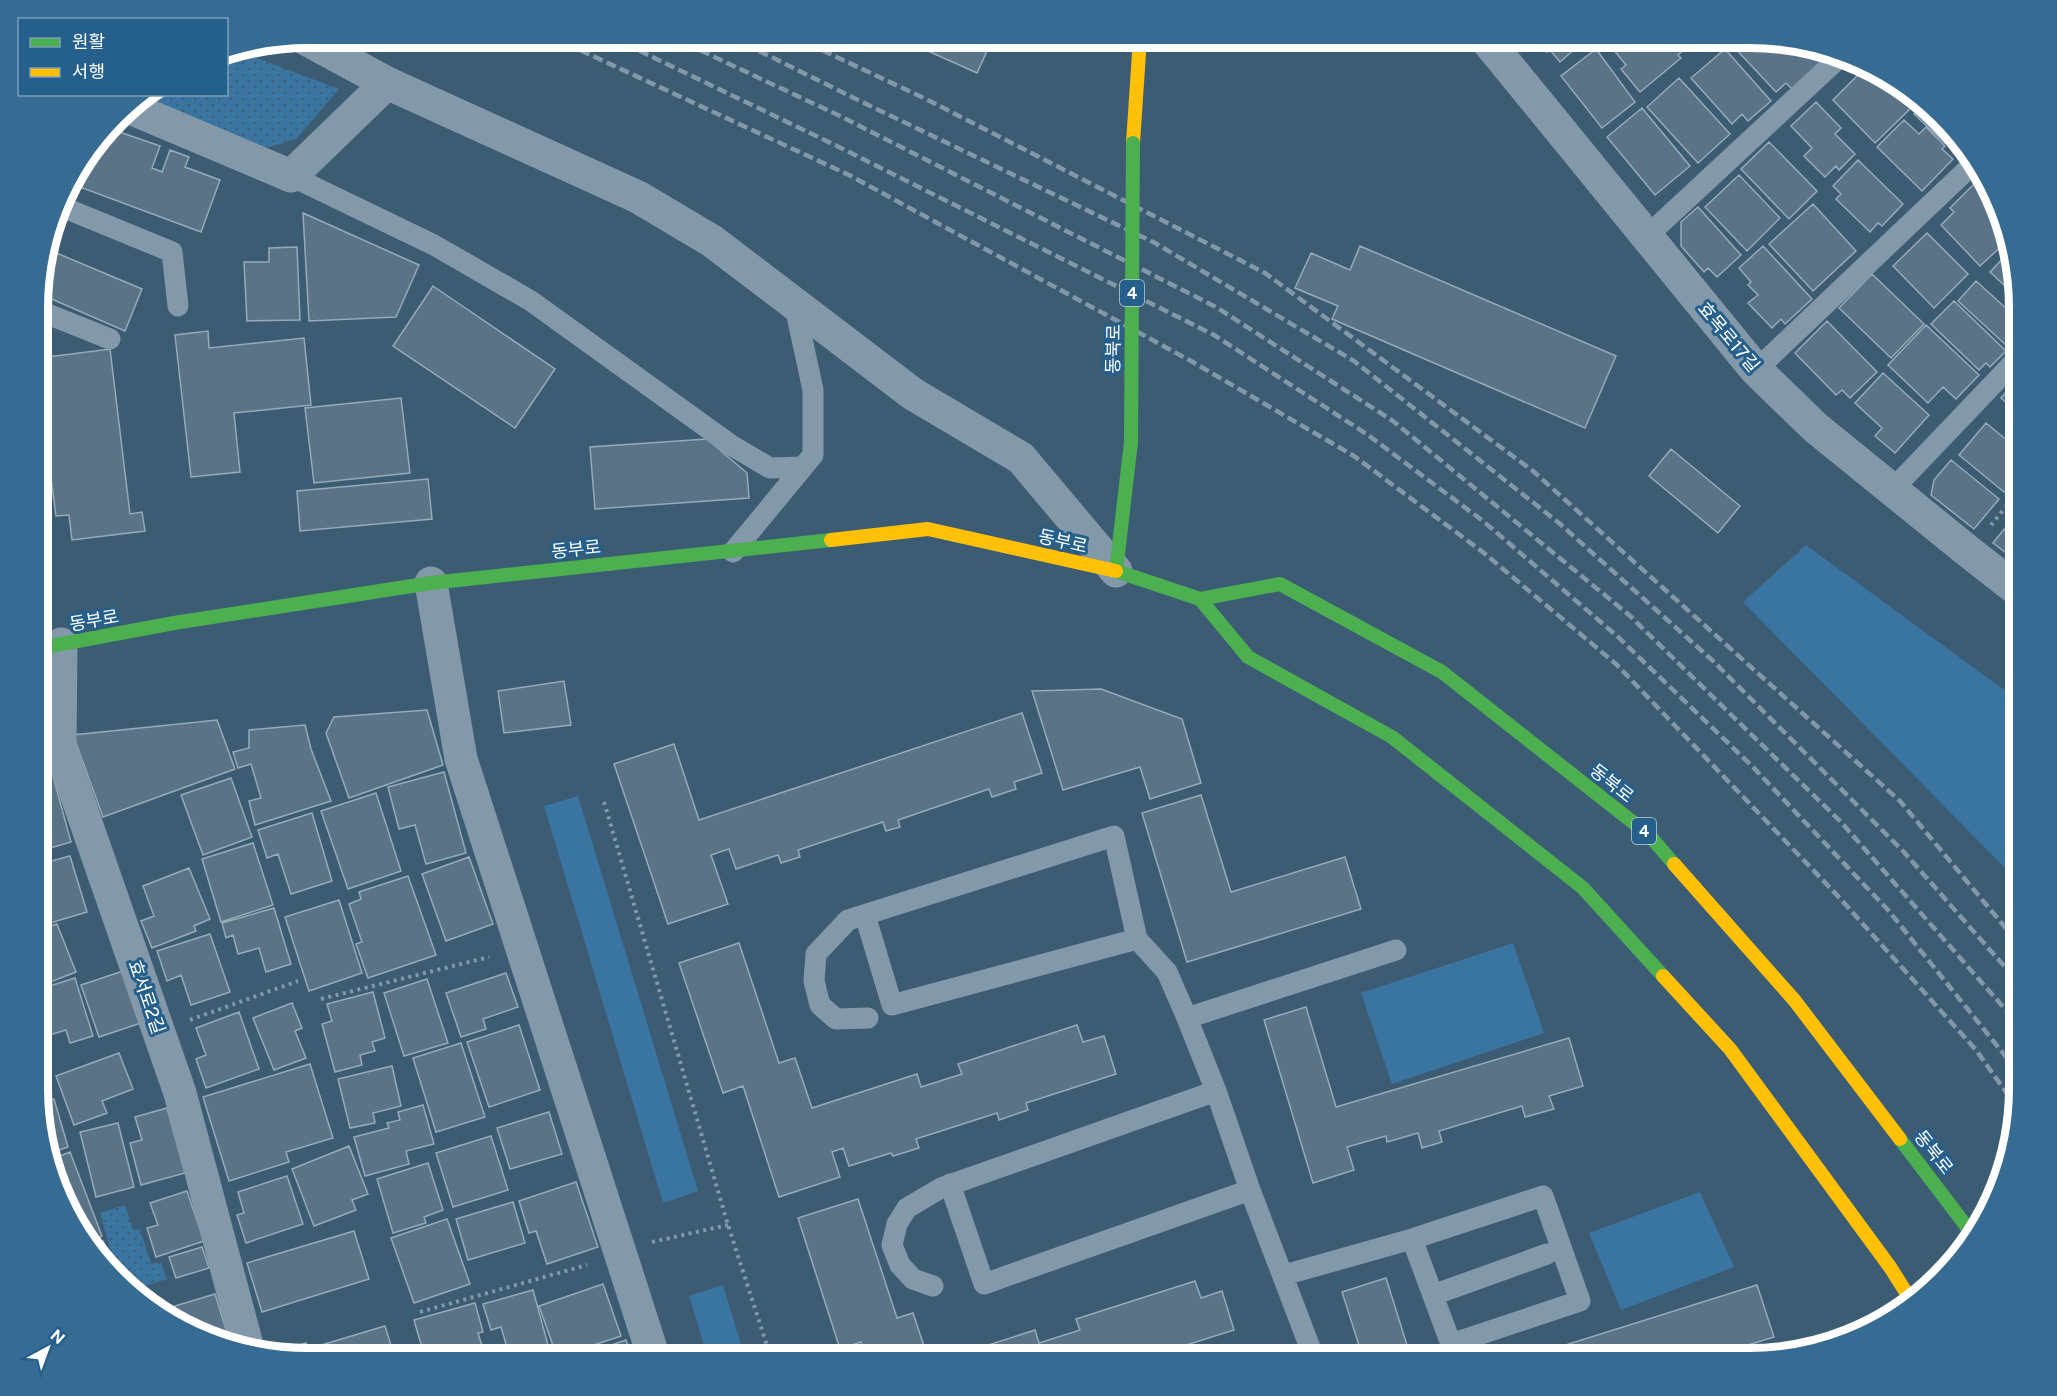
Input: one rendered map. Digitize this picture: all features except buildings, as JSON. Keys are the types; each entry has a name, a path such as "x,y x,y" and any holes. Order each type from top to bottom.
{"main road":[{"path":"1127,48 1133,143"},
{"name":"동북로","path":"1139,48 1133,143 1131,442 1116,571 1200,599 1280,584 1442,672 1649,835 1795,1001 1968,1227"},
{"path":"1133,143 1151,48"},
{"name":"동부로","path":"50,646 174,623 431,583 693,554 733,552 928,529 1116,571"},
{"path":"1200,599 1248,657 1392,737 1583,888 1730,1049 1908,1294"}],"street":[{"path":"322,48 387,83 638,197 712,241 913,394 1021,458 1116,571"},
{"name":"효목로17길","path":"1493,48 1756,370 1816,428 2009,583"},
{"path":"139,112 291,176 387,83"},
{"path":"431,583 461,759 651,1348"},
{"name":"효서로2길","path":"50,646 60,748 180,1093 246,1340"}],"lane":[{"path":"1646,237 1834,62"},
{"path":"1756,370 1968,169"},
{"path":"291,176 434,245 531,301 731,445 770,468 803,467"},
{"path":"68,209 172,252 178,306"},
{"path":"733,552 813,455 813,390 794,302"},
{"path":"48,314 110,339"},
{"path":"1892,490 2009,367"},
{"path":"868,1018 836,1019 820,1005 814,981 816,954 848,920 1114,836 1137,939 1167,972 1187,1018 1310,1348"},
{"path":"865,915 892,1005 1137,939"},
{"path":"1187,1018 1396,950"},
{"path":"933,1286 913,1279 900,1265 892,1245 897,1224 907,1208 951,1184 1216,1091"},
{"path":"951,1184 984,1284 1250,1190"},
{"path":"1284,1275 1412,1239 1543,1196 1580,1301 1451,1344 1412,1239"},
{"path":"1433,1295 1547,1254"}],"path":[{"path":"1969,552 2009,503"},
{"path":"604,802 728,1225 768,1348"},
{"path":"321,999 522,948"},
{"path":"159,1031 298,981"},
{"path":"420,1312 621,1252 728,1225"}],"shaded area":[{"path":"249,55 339,89 296,139 260,150 149,103 158,96 228,96 228,61"},
{"path":"1806,545 2009,694 2009,872 1743,602"},
{"path":"578,796 698,1191 663,1203 544,806"},
{"path":"1513,943 1544,1033 1392,1084 1361,993"},
{"path":"1700,1192 1734,1267 1621,1310 1589,1233"},
{"path":"125,1205 133,1230 140,1229 151,1264 161,1262 167,1279 145,1286 146,1291 124,1272 114,1261 100,1213"},
{"path":"723,1285 742,1348 705,1348 689,1296"}],"railway":[{"path":"576,48 849,175 1191,361 1354,456 1484,553 1616,664 1836,894 1976,1050 2009,1096"},
{"path":"634,48 839,147 1214,335 1368,435 1483,521 1617,636 1752,766 1888,910 2009,1061"},
{"path":"695,48 840,116 1216,307 1393,421 1629,615 1841,822 2009,1014"},
{"path":"753,48 1155,243 1354,361 1559,523 1712,660 1903,851 2009,972"},
{"path":"817,48 926,99 1265,273 1533,471 1900,801 2009,932"}],"traffic: fast":[{"path":"1131,442 1133,143"},
{"path":"1131,442 1116,571 1200,599 1280,584 1442,672 1649,835 1674,864"},
{"path":"48,647 174,623 431,583 831,540"},
{"path":"1200,599 1248,657 1392,737 1583,888 1663,976"},
{"path":"1900,1139 1968,1228"}],"traffic: slow":[{"path":"1133,143 1139,48"},
{"path":"831,540 928,529 1116,571"},
{"path":"1674,864 1795,1001 1900,1139"},
{"path":"1663,976 1730,1049 1890,1267 1907,1294"}]}
